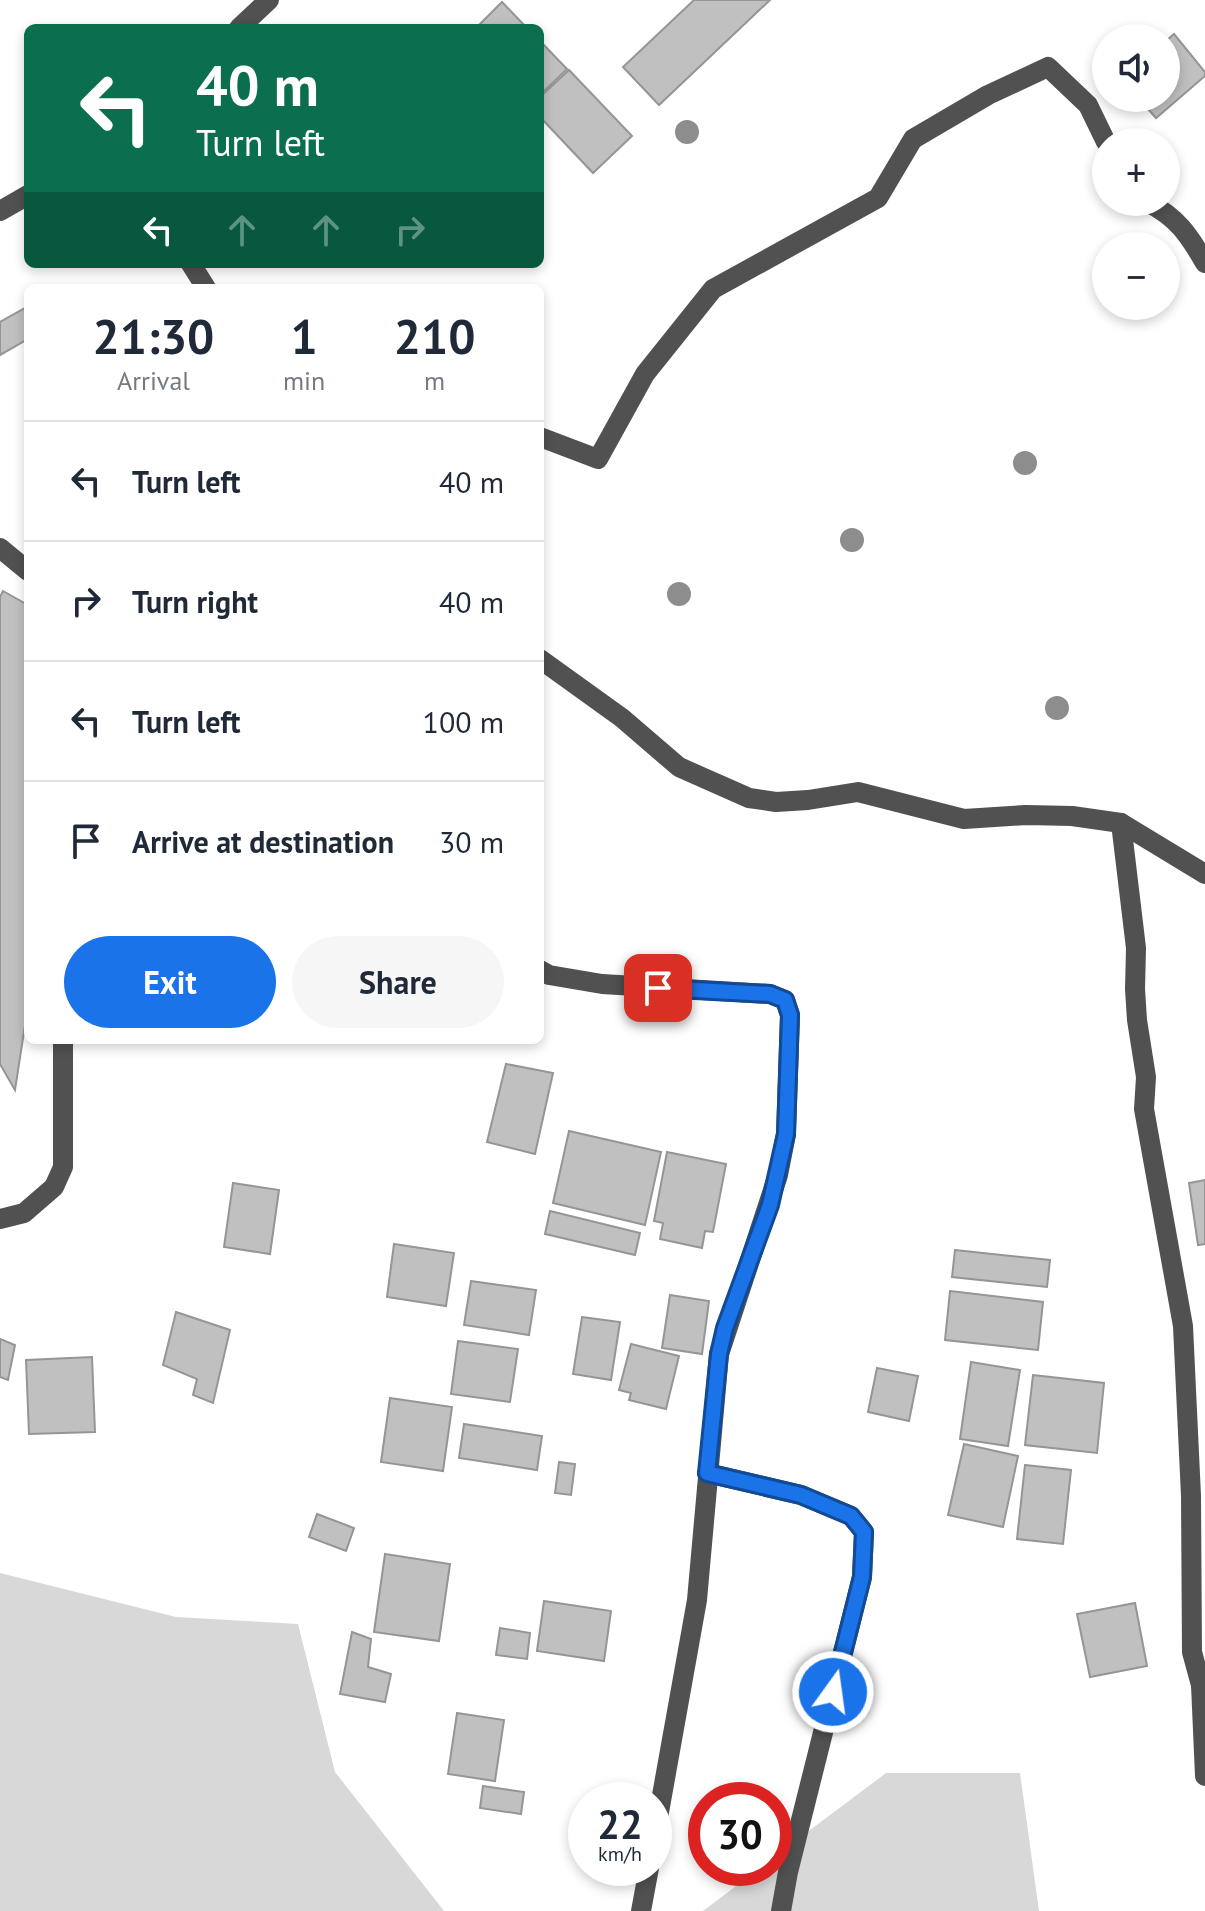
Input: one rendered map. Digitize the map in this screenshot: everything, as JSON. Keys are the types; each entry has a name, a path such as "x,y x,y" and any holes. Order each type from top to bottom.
{"street":[{"path":"243,24 269,0"},
{"path":"544,439 598,459 645,374 713,289 878,198 913,139 988,95 1048,67 1088,105 1099,128"},
{"path":"0,211 24,197"},
{"path":"1169,216 1188,232 1205,263"},
{"path":"0,548 24,568"},
{"path":"544,662 622,718 679,767 749,798 776,802 858,792 964,819 1072,816 1121,823 1205,874"},
{"path":"1121,823 1136,948 1137,1020 1146,1077 1144,1109 1183,1326 1191,1496 1192,1652 1203,1686 1205,1776"},
{"path":"544,972 602,984 770,994 785,1000 790,1015 786,1134 770,1205 725,1328 719,1354 697,1600 664,1782"},
{"path":"0,1219 24,1213 54,1187 63,1167 63,1044"},
{"path":"707,1473 801,1495 851,1516 864,1532 862,1577 781,1911"},
{"path":"641,1911 646,1886"}],"shaded area":[{"path":"0,1573 176,1617 298,1624 335,1772 444,1911 0,1911"},
{"path":"886,1773 1020,1773 1039,1911 703,1911 736,1886 792,1886 792,1844"}],"building":[{"path":"694,0 770,0 659,105 623,67"},
{"path":"502,2 523,24 480,24"},
{"path":"1180,41 1205,72 1205,76 1180,97"},
{"path":"544,45 567,69 544,91"},
{"path":"569,70 632,136 593,173 544,121 544,93"},
{"path":"24,309 24,341 0,355 0,322"},
{"path":"3,591 24,603 24,1032 15,1090 0,1064 0,597"},
{"path":"506,1064 553,1073 535,1154 487,1142"},
{"path":"569,1131 661,1152 645,1225 553,1203"},
{"path":"667,1152 726,1164 713,1232 705,1231 702,1248 660,1239 663,1223 654,1221"},
{"path":"1205,1180 1205,1244 1198,1245 1189,1183"},
{"path":"233,1183 279,1190 270,1254 224,1247"},
{"path":"550,1211 640,1233 635,1255 545,1234"},
{"path":"394,1244 454,1253 446,1306 387,1297"},
{"path":"955,1250 1050,1260 1047,1287 952,1277"},
{"path":"471,1281 536,1290 529,1335 464,1325"},
{"path":"950,1291 1043,1302 1038,1350 945,1340"},
{"path":"670,1295 709,1301 702,1354 662,1348"},
{"path":"176,1312 230,1330 213,1403 193,1395 197,1379 163,1365"},
{"path":"582,1317 620,1322 611,1380 573,1374"},
{"path":"0,1339 15,1345 8,1380 0,1377"},
{"path":"458,1341 518,1349 510,1402 451,1394"},
{"path":"631,1344 679,1356 666,1409 629,1400 631,1393 619,1390"},
{"path":"92,1357 95,1432 29,1434 26,1360"},
{"path":"971,1362 1020,1370 1008,1446 960,1439"},
{"path":"877,1368 918,1376 909,1421 868,1412"},
{"path":"1033,1375 1104,1383 1097,1453 1025,1445"},
{"path":"390,1398 452,1407 443,1471 381,1462"},
{"path":"464,1424 542,1436 537,1470 459,1458"},
{"path":"964,1444 1018,1456 1003,1527 948,1515"},
{"path":"559,1462 575,1464 571,1495 555,1493"},
{"path":"1025,1465 1071,1470 1063,1544 1017,1539"},
{"path":"317,1514 354,1528 346,1551 309,1537"},
{"path":"385,1554 450,1564 439,1641 374,1632"},
{"path":"544,1601 611,1611 604,1661 537,1651"},
{"path":"1135,1603 1147,1666 1090,1677 1077,1614"},
{"path":"500,1628 530,1633 527,1659 496,1655"},
{"path":"352,1632 371,1639 368,1667 391,1674 385,1702 340,1694"},
{"path":"457,1713 504,1720 495,1781 448,1774"},
{"path":"483,1786 524,1792 521,1814 480,1808"}],"route":[{"path":"658,988 770,994 785,1000 790,1015 786,1134 770,1205 725,1328 719,1354 707,1473 801,1495 851,1516 864,1532 862,1577 833,1692"}]}
